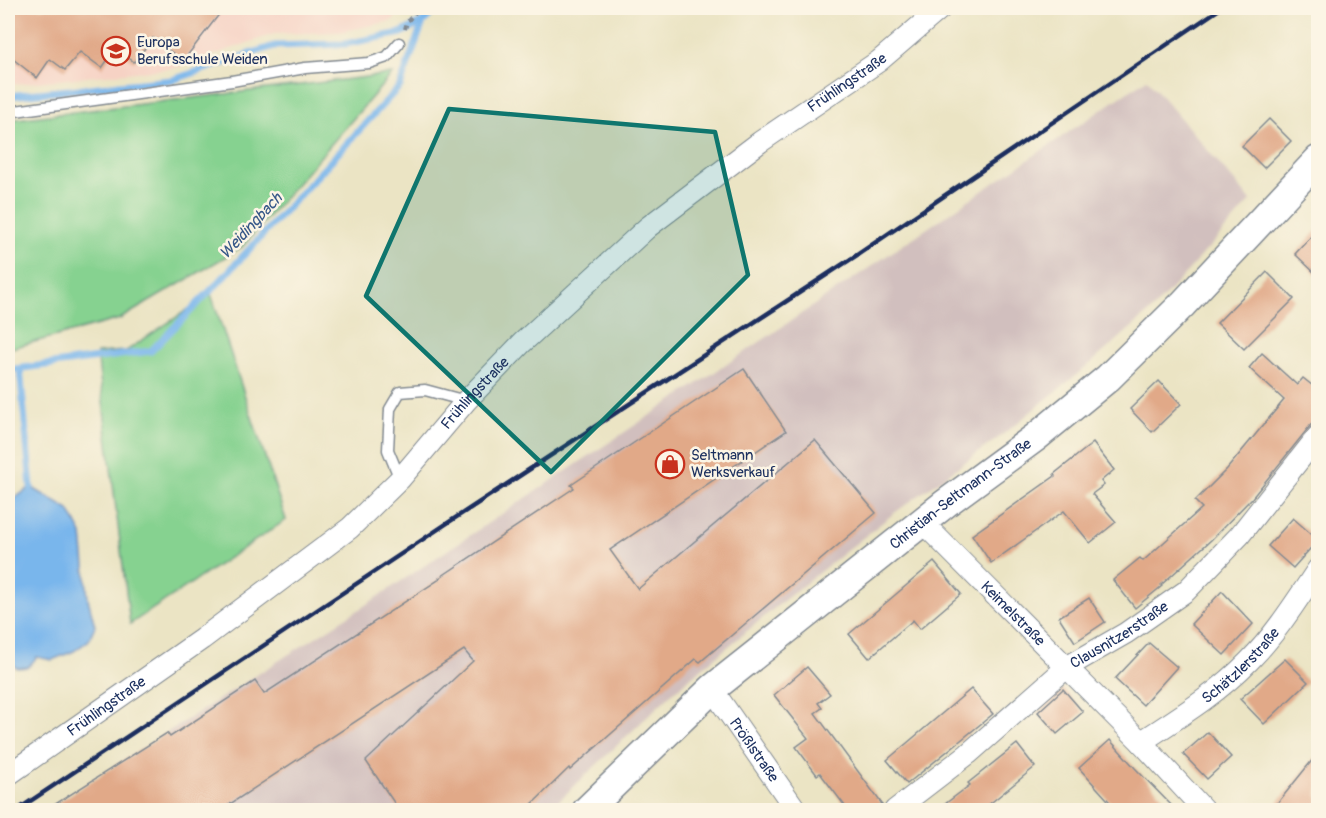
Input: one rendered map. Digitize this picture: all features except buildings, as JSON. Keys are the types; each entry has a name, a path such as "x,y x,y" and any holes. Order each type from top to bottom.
{"main road":[{"name":"Christian-Seltmann-Straße","path":"586,810 712,689 922,522 1036,437 1108,378 1183,304 1318,160"}],"street":[{"name":"Frühlingstraße","path":"8,775 202,639 350,528 400,478 466,401 522,343 648,227 760,142 879,61 941,8"},
{"name":"Clausnitzerstraße","path":"895,810 968,754 1067,667 1126,633 1186,591 1239,536 1318,436"},
{"name":"Keimelstraße","path":"922,522 1141,742 1204,810"},
{"name":"Schätzlerstraße","path":"1141,742 1208,698 1249,661 1287,615 1318,569"},
{"name":"Prößlstraße","path":"712,689 796,810"}],"lane":[{"path":"8,112 232,81 305,68 369,63 387,57 399,44"},
{"path":"400,478 388,450 390,409 400,392 425,390 466,401"}],"path":[{"path":"407,22 419,8"}],"highlighted area":[{"path":"449,109 715,132 748,275 551,472 366,296"}],"shaded area":[{"name":"Europa Berufsschule Weiden","path":"8,8 404,8 392,21 340,32 274,34 176,68 8,85"},
{"path":"1147,79 1251,201 1155,307 1091,363 1001,436 893,514 783,601 671,694 549,810 46,810 358,610 751,348"}],"green space":[{"path":"392,74 242,247 120,319 8,349 8,120"},
{"path":"211,294 286,520 130,624 97,353 126,351"}],"water":[{"path":"31,487 69,510 82,534 88,599 95,626 88,641 74,651 52,660 37,657 28,667 17,668 8,661 8,503"}],"waterway":[{"name":"Weidingbach","path":"8,370 151,351 220,281 400,86 423,22 437,8"},
{"path":"8,96 172,80 274,46 345,44 401,33 423,22"},
{"name":"Weidingbach","path":"20,369 31,487"}],"railway":[{"path":"17,810 446,524 857,255 1221,8"}],"place":[{"name":"Europa Berufsschule Weiden","path":"116,51"},
{"name":"Seltmann Werksverkauf","path":"670,464"}]}
